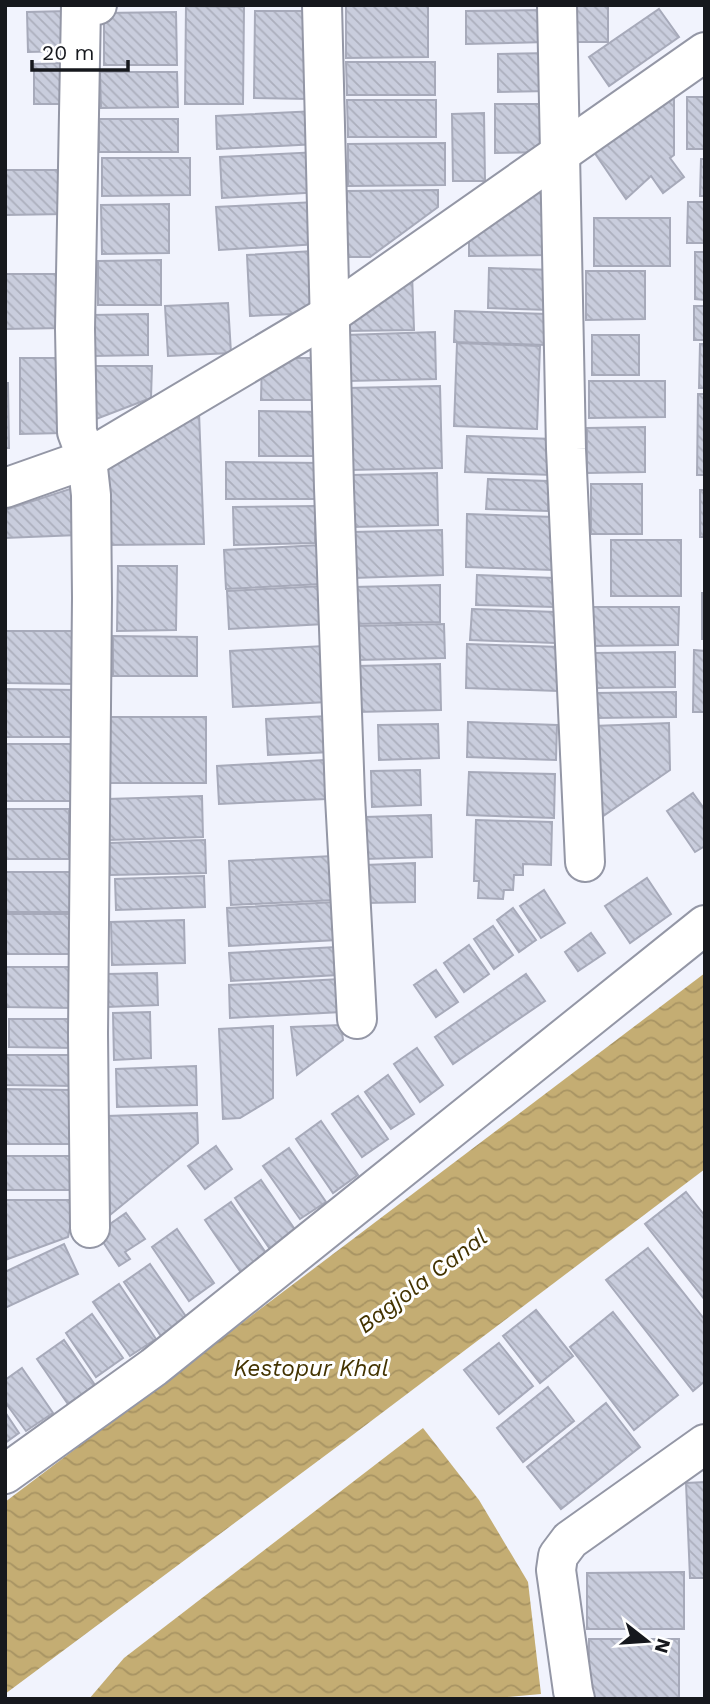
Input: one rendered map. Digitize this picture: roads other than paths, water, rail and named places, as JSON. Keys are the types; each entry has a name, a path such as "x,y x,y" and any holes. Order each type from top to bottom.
{"street":[{"path":"69,5 97,5"},
{"path":"321,5 334,501 357,1019"},
{"path":"557,5 566,449 585,863"},
{"path":"81,6 75,329 77,432 87,459 91,495 88,1034 90,1228"},
{"path":"5,488 87,459 331,314 705,52"},
{"path":"5,1474 164,1359 705,926"},
{"path":"575,1699 556,1570 558,1556 570,1540 705,1444"}],"water":[{"name":"Kestopur Khal","path":"705,973 705,1169 5,1694 5,1502"},
{"path":"423,1428 479,1500 528,1582 541,1694 485,1699 89,1699 124,1658"}],"water label":[{"name":"Bagjola Canal","path":"422,1281"}]}
